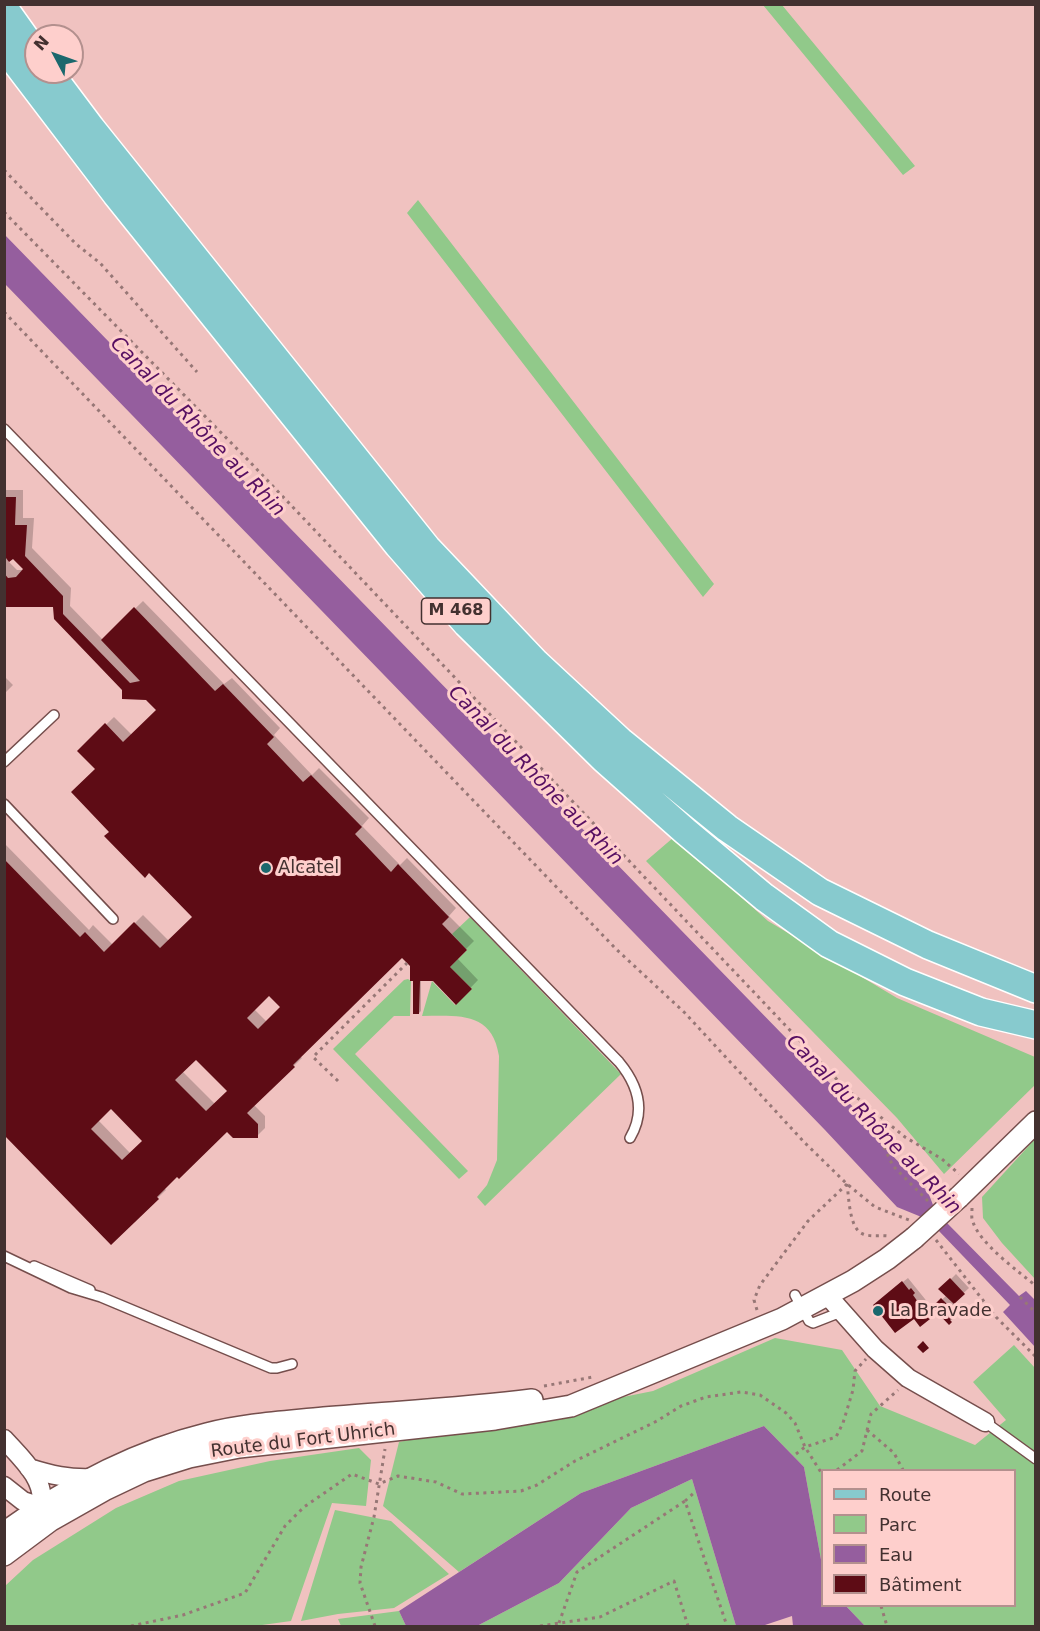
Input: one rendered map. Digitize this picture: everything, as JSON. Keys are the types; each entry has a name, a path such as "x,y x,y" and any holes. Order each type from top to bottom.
{"main road":[{"path":"4,8 24,36"},
{"name":"M 468","path":"4,46 116,194 398,545 467,624 604,759 764,897 829,944 905,982 981,1012 1035,1025"},
{"name":"M 468","path":"58,84 427,548 536,663 620,741 727,828 820,892 928,945 1035,989"}],"street":[{"name":"Route du Fort Uhrich","path":"4,1533 124,1480 189,1457 239,1447 495,1419 571,1406 622,1386 729,1342 799,1302 828,1296 872,1269 912,1230 964,1191 1035,1122"},
{"path":"828,1296 875,1349 908,1378 985,1422"},
{"name":"Route du Fort Uhrich","path":"4,1555 46,1513 95,1478 161,1448 208,1434 258,1424 529,1400 622,1386"},
{"path":"4,1439 29,1468 38,1483 46,1513"},
{"path":"29,1468 72,1479 95,1478"},
{"path":"4,1486 23,1501 46,1513"}],"lane":[{"path":"4,429 619,1062 631,1076 639,1098 637,1122 630,1138"},
{"path":"4,762 54,715"},
{"path":"4,804 113,919"},
{"path":"4,1256 71,1288 101,1297 271,1368 292,1364"},
{"path":"799,1302 809,1322 813,1323 842,1312"},
{"path":"985,1422 1035,1459"}],"path":[{"path":"4,170 76,244 100,262 197,372"},
{"path":"4,212 249,461 844,1087 905,1137 942,1159 964,1191 973,1194 972,1218 977,1230 1000,1256 1035,1286"},
{"path":"4,312 616,949 685,1013 805,1143 847,1184 875,1207 903,1216 912,1230"},
{"path":"338,1081 313,1056 407,963"},
{"path":"884,1147 893,1166 933,1205"},
{"path":"847,1184 850,1210 856,1229 863,1234 889,1236"},
{"path":"758,1311 754,1300 759,1285 808,1221 847,1184"},
{"path":"935,1238 996,1317 1035,1357"},
{"path":"1020,1297 1035,1313"},
{"path":"796,1454 805,1446 836,1437 853,1390 855,1371 875,1349"},
{"path":"838,1469 862,1451 871,1414 894,1395 908,1378"},
{"path":"130,1626 183,1615 245,1593 285,1526 304,1507 352,1474 379,1484 398,1476 435,1482 462,1494 521,1491 537,1485 575,1461 657,1421 681,1406 706,1397 741,1392 760,1395 795,1422 805,1446 821,1472"},
{"path":"867,1430 894,1453 902,1469"},
{"path":"375,1626 360,1582 385,1449"},
{"path":"559,1623 577,1572 685,1501 695,1492"},
{"path":"685,1501 727,1626"},
{"path":"540,1626 600,1617 674,1581 688,1626"},
{"path":"882,1607 887,1626"}],"green space":[{"path":"763,5 782,5 915,166 903,175"},
{"path":"418,200 714,584 703,597 407,213"},
{"path":"674,837 768,921 897,998 1035,1057 1035,1085 944,1174 897,1118 646,861"},
{"path":"470,917 621,1074 485,1206 477,1197 487,1185 497,1160 499,1056 495,1041 489,1031 471,1019 422,1016 432,981 455,1005 472,989 450,967 467,950 452,934"},
{"path":"404,980 411,981 410,1016 394,1016 355,1054 468,1171 459,1179 333,1049"},
{"path":"1035,1139 1035,1279 983,1218 982,1197"},
{"path":"775,1338 842,1350 880,1406 975,1445 1006,1420 973,1382 1014,1345 1035,1368 1035,1626 865,1626 847,1607 1016,1607 1016,1469 821,1469 821,1560 804,1467 764,1426 581,1493 459,1572 383,1506 399,1442 653,1391"},
{"path":"359,1448 371,1460 366,1506 332,1503 291,1621 255,1626 5,1626 5,1586 33,1560 116,1508 179,1481 270,1461"},
{"path":"692,1479 736,1626 477,1626 559,1583 631,1508"},
{"path":"335,1510 391,1521 449,1574 394,1608 338,1614 301,1621"},
{"path":"399,1611 406,1626 341,1626 338,1619"}],"water":[{"path":"4,234 857,1111 884,1147 928,1192 933,1205 947,1223 1019,1296 1026,1291 1035,1300 1035,1347 1003,1312 1010,1305 938,1230 919,1216 897,1207 5,284"},
{"path":"764,1426 804,1467 821,1560 821,1607 847,1607 865,1626 793,1626 792,1616 762,1626 736,1626 692,1479 631,1508 559,1583 477,1626 406,1626 399,1611 581,1493"}],"building":[{"name":"Alcatel","path":"4,497 16,497 15,525 27,525 25,556 63,596 63,614 130,683 140,681 101,640 134,607 215,691 223,684 274,737 267,744 303,782 311,775 362,827 355,834 391,872 398,864 449,917 442,924 467,950 450,967 472,989 456,1005 433,981 420,981 419,1014 413,1014 413,981 410,981 410,966 402,958 247,1113 258,1124 258,1138 233,1138 227,1132 179,1179 177,1177 157,1197 159,1199 111,1245 4,1135 4,859 80,937 85,932 104,952 134,922 160,948 192,917 149,873 145,878 104,836 109,832 71,792 95,769 77,751 105,723 123,742 156,710 146,700 122,699 122,690 54,619 53,607 4,607 4,573 8,578 16,577 23,569 13,559 9,562 6,558 4,560","holes":["269,996 280,1007 258,1029 247,1018","196,1060 227,1091 206,1111 175,1080","111,1109 142,1141 122,1160 91,1129"]},
{"path":"950,1278 965,1294 954,1304 938,1289"},
{"path":"902,1281 909,1290 911,1288 915,1293 913,1295 930,1319 920,1327 914,1319 895,1333 873,1305"},
{"path":"941,1298 956,1313 949,1325 932,1307"},
{"path":"923,1341 929,1348 923,1353 917,1347"}],"place":[{"name":"Alcatel","path":"266,868"},
{"name":"La Bravade","path":"878,1311"}],"water label":[{"name":"Canal du Rhône au Rhin","path":"197,427"},
{"name":"Canal du Rhône au Rhin","path":"535,776"},
{"name":"Canal du Rhône au Rhin","path":"873,1125"}]}
